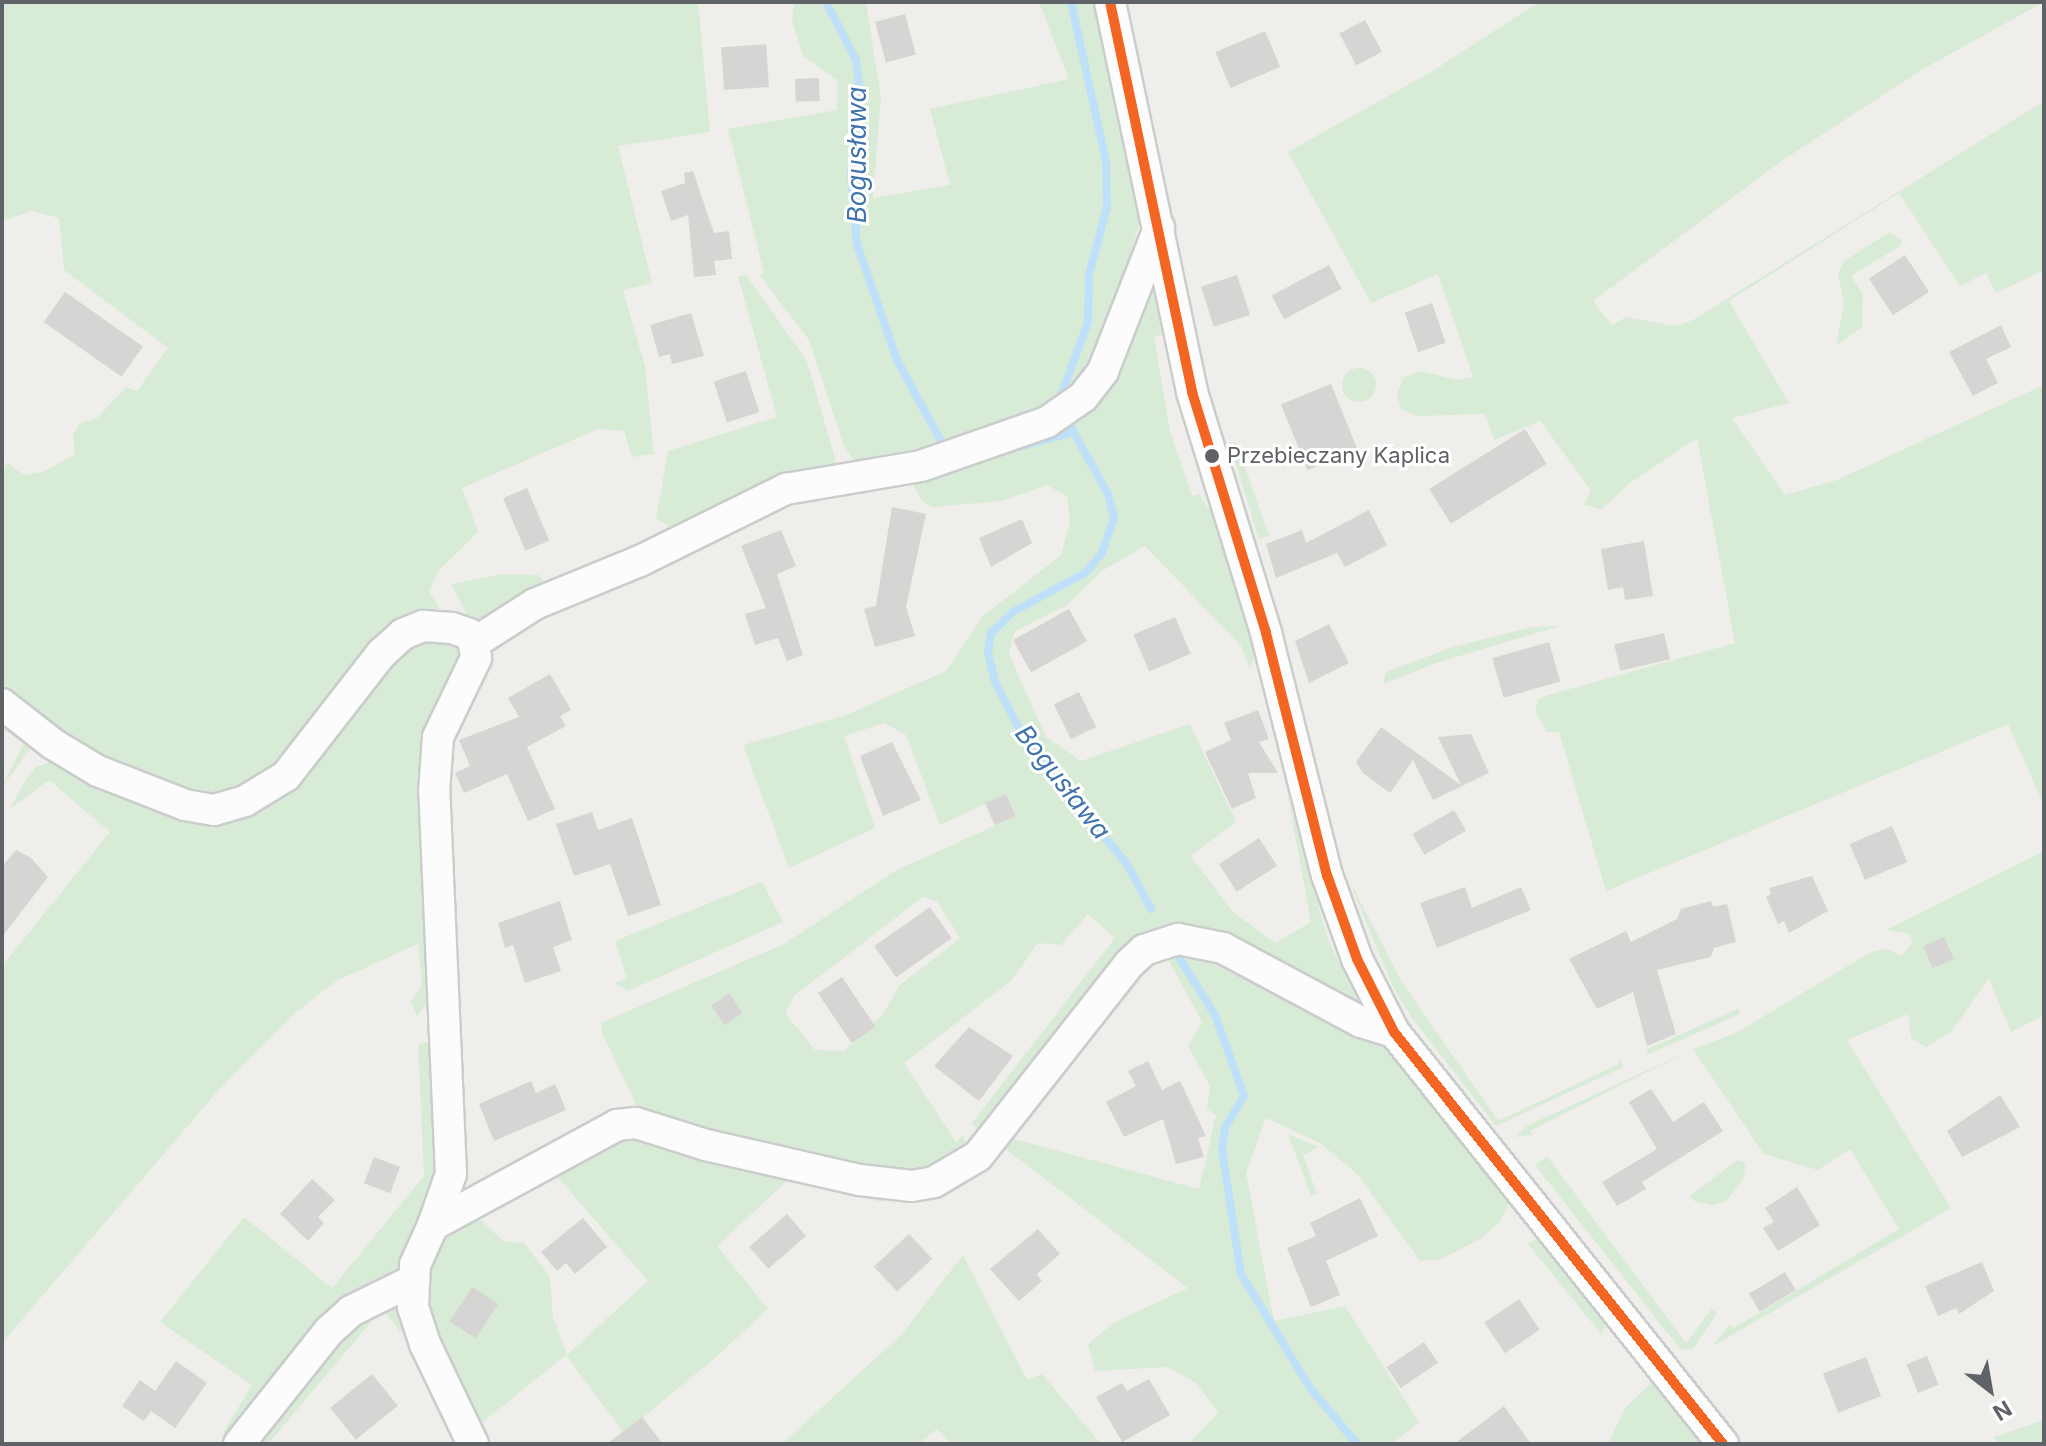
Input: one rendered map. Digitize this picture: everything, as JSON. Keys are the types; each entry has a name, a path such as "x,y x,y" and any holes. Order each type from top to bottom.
{"street":[{"path":"1110,2 1192,392 1266,633 1327,875 1357,959 1394,1032 1723,1444"},
{"path":"474,643 535,604 640,561 786,489 820,479 921,466 1047,422 1083,397 1103,371 1159,228"},
{"path":"2,704 53,744 98,771 173,802 214,810 245,801 286,776 381,654 403,634 423,626 452,628 469,634 476,658 438,737 435,778 451,1174 414,1280 413,1306 425,1344 473,1444"},
{"path":"433,1225 627,1121 706,1145 860,1180 912,1186 934,1182 978,1156 1129,964 1144,950 1178,939 1223,948 1361,1022 1394,1032"},
{"path":"239,1444 329,1331 351,1311 414,1280"}],"green space":[{"path":"2,2 698,2 710,132 618,146 652,283 623,290 645,366 654,454 632,457 624,431 598,429 462,488 478,532 438,571 429,592 439,607 438,617 278,775 226,803 121,774 2,696 2,470 7,463 24,475 43,472 75,454 73,434 80,423 97,418 126,387 137,391 168,348 64,270 59,218 32,211 2,221"},
{"path":"794,2 866,2 881,97 873,198 950,185 930,109 1069,79 1039,2 1097,2 1140,221 1104,344 1072,398 945,450 858,466 844,446 809,340 759,274 764,273 728,129 837,110 837,80 803,56 792,21"},
{"path":"1539,2 2044,2 1923,69 1783,160 1593,301 1612,325 1626,317 1675,326 1693,320 2044,101 2044,270 1996,293 1986,273 1960,286 1899,193 1729,301 1789,403 1732,418 1785,495 1837,480 2044,385 2044,805 2008,724 1606,891 1559,732 1547,732 1535,712 1538,699 1548,695 1735,643 1697,438 1630,483 1602,509 1584,505 1591,490 1540,421 1494,440 1485,414 1417,416 1401,409 1397,394 1403,378 1421,371 1457,380 1473,377 1438,274 1371,303 1288,152 1431,72"},
{"path":"1890,232 1903,241 1900,246 1851,276 1863,295 1862,327 1836,346 1844,304 1838,274 1844,261"},
{"path":"746,275 807,361 838,469 671,528 656,518 668,451 777,417 738,276"},
{"path":"1152,284 1162,335 1154,337 1170,431 1192,496 1199,494 1216,520 1256,657 1249,667 1241,646 1145,546 1102,571 1067,605 1014,632 1009,654 1046,737 1081,761 1190,724 1236,822 1190,856 1233,912 1275,943 1311,922 1288,797 1328,940 1359,1003 1211,933 1185,925 1154,930 1139,938 980,1134 972,1123 1115,938 1088,914 1061,945 1038,943 1011,981 904,1063 956,1142 963,1135 967,1146 921,1177 842,1167 632,1109 635,1102 601,1031 603,1022 784,944 895,871 1016,816 1006,794 940,825 906,735 884,723 844,736 875,828 789,868 743,745 846,715 946,671 983,616 1061,555 1070,522 1067,496 1047,485 1002,501 932,507 922,501 908,475 1047,431","holes":["923,897 937,901 960,938 899,986 884,1013 844,1051 815,1050 785,1013 795,995","729,993 742,1013 725,1025 711,1005"]},
{"path":"1359,368 1371,373 1376,385 1371,397 1359,402 1347,397 1342,385 1347,373"},
{"path":"1236,442 1269,535 1259,539 1230,445"},
{"path":"502,574 539,575 549,588 487,622 467,615 451,584"},
{"path":"1560,626 1436,663 1383,684 1386,672 1450,648 1532,627"},
{"path":"416,636 459,644 462,657 441,707 434,994 417,1017 411,1001 422,986 418,944 338,980 295,1013 216,1093 2,1343 2,966 110,832 49,780 10,809 22,786 35,768 57,759 228,814"},
{"path":"2,711 36,741 2,787 24,743 2,728"},
{"path":"2044,851 2044,1015 2011,1032 1989,978 1951,1032 1926,1047 1911,1038 1908,1014 1847,1040 1951,1208 1713,1346 1729,1325 1734,1328 1899,1229 1850,1149 1818,1170 1764,1154 1693,1049 1736,1033 1871,952 1886,949 1902,956 1913,942 1909,934 1886,930"},
{"path":"1349,880 1402,982 1498,1121 1619,1064 1620,1057 1623,1067 1496,1126 1412,1018 1392,985"},
{"path":"762,882 783,922 628,991 615,983 627,978 615,941"},
{"path":"1203,952 1391,1047 1512,1198 1500,1222 1480,1239 1441,1259 1420,1261 1358,1175 1320,1143 1266,1118 1246,1173 1274,1321 1345,1306 1419,1422 1392,1444 1188,1444 1218,1413 1196,1383 1168,1367 1095,1371 1088,1344 1115,1322 1188,1288 1003,1147 1010,1138 1199,1189 1216,1115 1207,1109 1210,1086 1188,1046 1202,1022 1166,955"},
{"path":"1739,1008 1740,1014 1649,1054 1646,1050"},
{"path":"431,1040 444,1174 408,1252 392,1276 244,1426 223,1433 252,1385 160,1322 244,1217 332,1288 424,1176 418,1045"},
{"path":"1693,1049 1530,1131 1533,1135 1515,1137 1527,1126"},
{"path":"625,1134 890,1196 882,1202 788,1180 717,1246 768,1309 715,1358 624,1433 566,1355 478,1426 488,1444 482,1444 429,1339 420,1278 437,1247 460,1224 481,1220 503,1241 524,1243 550,1277 553,1317 567,1355 648,1281 555,1174 498,1208 510,1192"},
{"path":"1288,1134 1319,1147 1303,1155 1317,1194 1311,1196"},
{"path":"1547,1156 1686,1343 1712,1309 1717,1313 1693,1349 1681,1350 1535,1165"},
{"path":"1738,1160 1746,1163 1743,1180 1726,1201 1713,1205 1694,1201 1690,1196"},
{"path":"1544,1239 1595,1302 1606,1323 1602,1335 1528,1244"},
{"path":"963,1255 1027,1380 1042,1374 1101,1444 951,1444 937,1429 918,1444 782,1444 902,1334"},
{"path":"392,1300 403,1306 422,1358 382,1309 268,1444 254,1444 300,1378 354,1321"},
{"path":"1652,1382 1707,1444 1608,1444 1625,1408"},
{"path":"2044,1420 2044,1444 1997,1444 1994,1437"}],"building":[{"path":"905,14 916,55 886,63 875,22"},
{"path":"1365,20 1382,52 1356,65 1339,34"},
{"path":"1265,31 1280,67 1231,88 1215,52"},
{"path":"766,44 769,87 724,90 721,47"},
{"path":"819,78 820,101 796,102 795,79"},
{"path":"693,171 714,233 729,231 732,259 714,261 716,275 694,277 688,215 671,221 661,191 685,183 684,173"},
{"path":"1905,255 1929,292 1893,315 1869,278"},
{"path":"1329,265 1342,289 1284,319 1272,296"},
{"path":"1237,275 1250,315 1214,327 1201,287"},
{"path":"65,292 143,346 122,377 44,322"},
{"path":"1432,303 1446,343 1418,352 1405,312"},
{"path":"691,313 704,356 672,364 670,354 659,357 650,325"},
{"path":"2001,325 2011,347 1986,359 1998,383 1973,396 1949,352"},
{"path":"746,371 759,412 727,422 714,382"},
{"path":"1331,384 1358,450 1308,470 1281,404"},
{"path":"1525,429 1547,464 1451,524 1429,489"},
{"path":"527,488 549,540 525,551 503,498"},
{"path":"892,507 926,514 906,607 915,636 875,647 864,609 876,606"},
{"path":"1369,510 1387,545 1345,567 1337,553 1276,578 1266,544 1302,530 1306,543"},
{"path":"1022,519 1032,543 991,567 979,538"},
{"path":"781,530 796,566 777,574 803,655 787,661 778,638 755,645 745,614 766,608 741,546"},
{"path":"1644,541 1653,596 1625,600 1623,587 1608,590 1601,549"},
{"path":"1069,609 1087,641 1031,672 1013,640"},
{"path":"1175,617 1191,654 1149,671 1134,635"},
{"path":"1329,624 1349,663 1309,683 1295,641"},
{"path":"1664,633 1670,659 1620,671 1614,644"},
{"path":"1549,642 1560,681 1504,698 1492,658"},
{"path":"550,674 571,710 560,716 566,726 527,747 555,809 528,821 507,774 464,793 455,773 470,766 459,740 519,717 508,698"},
{"path":"1079,692 1096,727 1071,739 1054,704"},
{"path":"1258,710 1269,739 1259,742 1278,773 1248,773 1256,798 1232,809 1205,752 1231,740 1224,723"},
{"path":"1381,727 1461,785 1438,737 1471,734 1489,773 1433,800 1413,760 1390,793 1363,773 1356,762"},
{"path":"892,742 921,800 883,816 860,756"},
{"path":"1006,794 1016,816 995,825 985,803"},
{"path":"1454,810 1466,831 1424,855 1412,834"},
{"path":"592,812 598,830 632,818 661,905 628,916 610,864 574,876 556,824"},
{"path":"1892,826 1907,862 1865,880 1850,844"},
{"path":"1259,838 1277,866 1237,892 1219,864"},
{"path":"16,850 31,858 48,877 2,937 2,866"},
{"path":"1812,876 1828,911 1789,933 1784,921 1778,924 1766,897 1771,894 1769,888"},
{"path":"1465,887 1472,908 1521,887 1531,910 1437,948 1420,903"},
{"path":"560,901 572,940 553,947 561,971 525,983 513,945 505,948 498,923"},
{"path":"1711,901 1713,907 1727,904 1736,942 1714,948 1711,957 1657,970 1676,1034 1647,1046 1633,992 1597,1009 1569,959 1626,931 1631,942 1677,919 1681,909"},
{"path":"930,907 952,938 896,977 874,946"},
{"path":"1944,937 1954,959 1933,968 1923,946"},
{"path":"842,977 876,1027 852,1043 818,993"},
{"path":"729,993 743,1013 725,1025 711,1006"},
{"path":"969,1027 1013,1056 979,1101 934,1066"},
{"path":"1148,1061 1162,1090 1180,1081 1206,1136 1198,1138 1204,1157 1176,1164 1163,1119 1124,1137 1106,1102 1136,1086 1128,1071"},
{"path":"531,1081 536,1093 555,1084 566,1110 494,1141 479,1104"},
{"path":"1651,1089 1673,1122 1704,1102 1723,1131 1642,1182 1646,1189 1617,1206 1602,1182 1657,1149 1629,1102"},
{"path":"2000,1095 2020,1127 1962,1157 1947,1131"},
{"path":"374,1157 400,1167 390,1193 364,1183"},
{"path":"312,1179 335,1200 318,1217 324,1223 308,1241 280,1214"},
{"path":"1797,1187 1820,1225 1778,1251 1763,1228 1774,1222 1765,1208"},
{"path":"1360,1198 1378,1236 1326,1261 1340,1295 1311,1307 1287,1248 1316,1236 1310,1223"},
{"path":"787,1214 806,1236 768,1269 749,1247"},
{"path":"583,1218 607,1247 575,1274 566,1263 557,1271 541,1252"},
{"path":"1038,1229 1060,1254 1037,1274 1042,1281 1019,1301 990,1269"},
{"path":"909,1234 932,1259 897,1292 874,1267"},
{"path":"1982,1262 1994,1291 1959,1314 1956,1308 1938,1316 1925,1286"},
{"path":"1785,1272 1796,1290 1760,1312 1749,1294"},
{"path":"472,1287 498,1304 476,1338 450,1321"},
{"path":"1519,1299 1540,1330 1505,1353 1484,1322"},
{"path":"1424,1342 1438,1363 1401,1388 1387,1367"},
{"path":"1927,1356 1939,1385 1918,1393 1907,1364"},
{"path":"1866,1357 1881,1396 1838,1413 1823,1373"},
{"path":"176,1361 207,1383 175,1428 151,1411 144,1421 122,1406 140,1380 155,1391"},
{"path":"372,1374 398,1406 356,1440 330,1408"},
{"path":"1149,1379 1170,1415 1122,1442 1096,1397 1122,1383 1127,1391"},
{"path":"1504,1406 1531,1444 1454,1444"},
{"path":"642,1417 663,1444 607,1444"}],"waterway":[{"name":"Bogusława","path":"826,2 856,60 861,99 851,174 857,244 897,360 941,441"},
{"path":"1059,401 1088,322 1089,275 1107,207 1106,161 1071,2"},
{"name":"Bogusława","path":"1069,424 1108,494 1114,518 1102,553 1085,573 1013,612 991,633 988,653 995,682 1027,744 1127,864 1151,909"},
{"name":"Bogusława","path":"1019,447 1074,432"},
{"name":"Bogusława","path":"1180,959 1215,1015 1244,1096 1225,1128 1222,1149 1241,1274 1310,1388 1357,1444"}],"transit line":[{"path":"1110,2 1192,392 1266,633 1327,875 1357,959 1394,1032 1723,1444"}],"place":[{"name":"Przebieczany Kaplica","path":"1212,456"}]}
